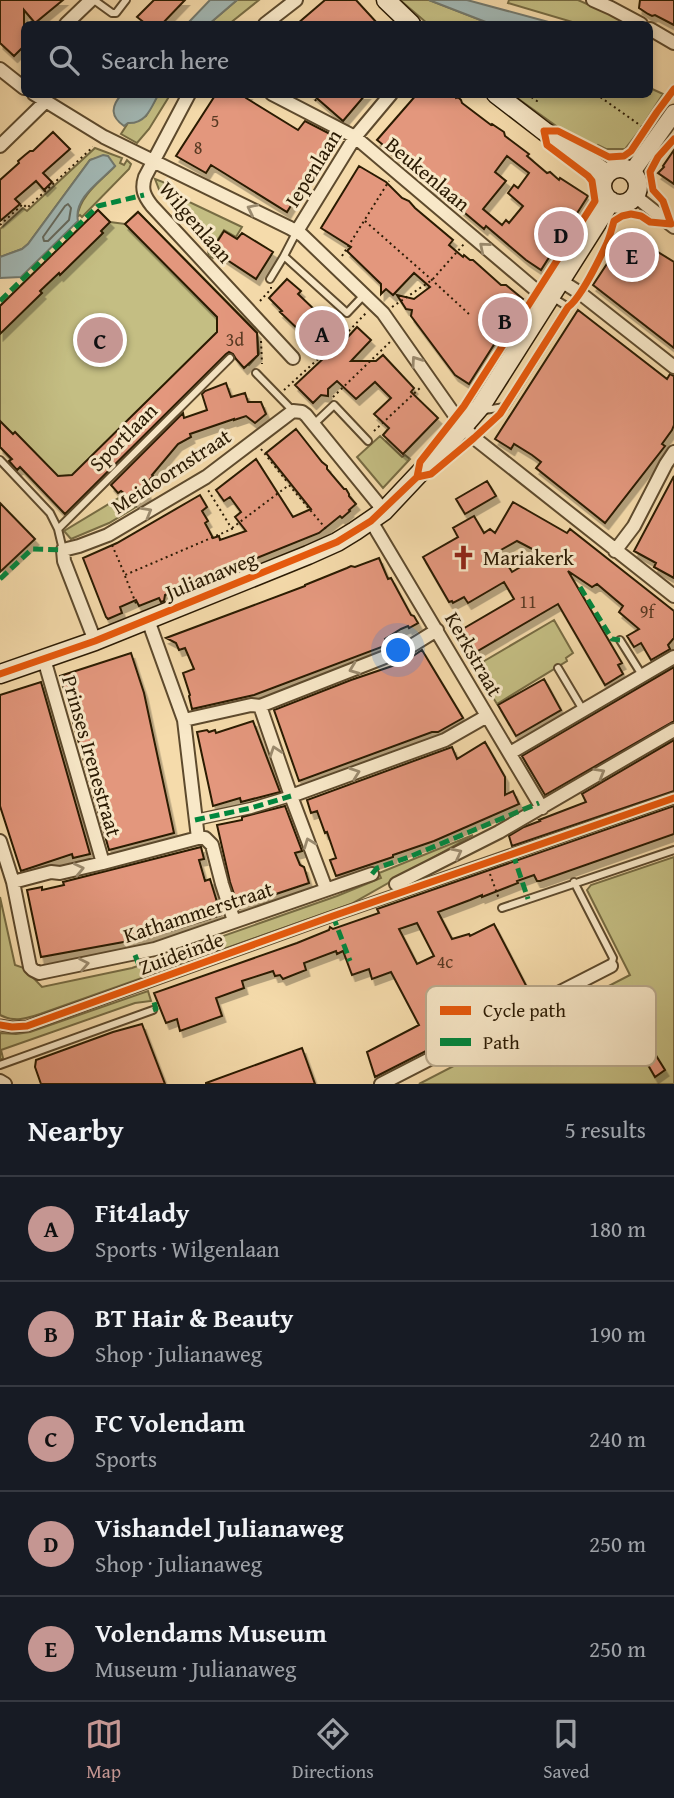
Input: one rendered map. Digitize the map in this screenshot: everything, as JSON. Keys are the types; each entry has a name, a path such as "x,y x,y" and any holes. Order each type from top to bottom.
{"main road":[{"path":"386,0 408,21"},
{"path":"501,98 607,174"},
{"path":"619,168 632,172 638,183 635,196 624,203 611,201 603,189 607,174 619,168"},
{"name":"Julianaweg","path":"0,674 95,641 144,615 337,542 378,516 460,422 476,411 611,201"}],"street":[{"path":"69,21 93,0"},
{"path":"269,21 296,0"},
{"path":"593,0 613,4 637,21"},
{"path":"653,31 674,43"},
{"path":"0,69 21,80"},
{"path":"39,98 104,137 296,232 379,309 460,422 478,441 673,595"},
{"name":"Wilgenlaan","path":"187,98 142,183 144,195 293,358"},
{"name":"Beukenlaan","path":"280,98 355,137 537,291 556,288 580,293 674,367"},
{"name":"Iepenlaan","path":"296,232 355,137 388,98"},
{"path":"0,146 45,103"},
{"path":"632,172 674,113"},
{"path":"635,196 674,227"},
{"path":"293,411 302,412 314,424 378,516"},
{"name":"Meidoornstraat","path":"63,550 108,534 201,480 293,411"},
{"path":"615,551 634,526 674,452"},
{"name":"Kerkstraat","path":"378,516 437,630 542,808"},
{"path":"63,550 64,561 95,641"},
{"path":"144,615 184,720 198,838"},
{"path":"184,720 251,705 260,706 408,648 437,630"},
{"path":"510,753 674,657"},
{"name":"Prinses Irenestraat","path":"44,659 103,863"},
{"path":"260,706 326,889"},
{"path":"195,820 291,796 445,740 487,716"},
{"path":"396,884 499,832 674,730"},
{"name":"Zuideinde","path":"0,1025 27,1026 674,798"},
{"path":"0,841 13,882 205,838 212,845 234,921"},
{"name":"Kathammerstraat","path":"13,882 30,967 44,973 155,949 372,874"},
{"name":"Zuideinde","path":"372,903 396,884"},
{"path":"572,986 611,966"},
{"path":"381,1084 426,1061"},
{"path":"0,1081 5,1084"}],"lane":[{"path":"93,0 112,13 116,13 125,0"},
{"path":"270,279 296,232"},
{"path":"284,256 347,313 365,294"},
{"name":"Sportlaan","path":"58,529 230,358"},
{"path":"256,373 293,411"},
{"path":"314,424 334,405 367,440"},
{"path":"0,460 50,513 58,529 63,550"},
{"path":"620,640 642,675"},
{"path":"558,668 583,710"},
{"path":"502,908 674,850"},
{"path":"574,882 613,958 611,966"},
{"path":"0,1065 153,1010"}],"path":[{"path":"602,98 646,129"},
{"path":"640,138 651,120"},
{"path":"0,225 23,204 27,208 104,137"},
{"path":"335,266 395,171"},
{"path":"365,221 470,315"},
{"path":"278,395 379,309 432,280 471,236"},
{"path":"249,311 271,289 270,279"},
{"path":"256,373 262,364 260,323"},
{"path":"334,405 333,396 398,334"},
{"path":"367,440 429,379"},
{"path":"254,440 337,542"},
{"path":"201,480 232,529"},
{"path":"125,575 232,529 289,485"},
{"path":"108,534 144,615"},
{"path":"491,877 502,908"}],"shaded area":[{"path":"237,0 259,0 233,21 212,21"},
{"path":"400,0 429,0 483,21 424,21"},
{"path":"509,0 578,0 626,21 569,21 508,3"},
{"path":"653,89 663,94 625,149 606,149 598,145 596,148 559,128 517,98 653,98"},
{"path":"156,98 168,98 137,143 121,134 128,123 146,116"},
{"path":"95,148 122,158 120,163 124,165 127,160 131,164 129,169 82,217 77,217 87,195 115,166 105,156 90,160 28,244 0,257 0,229 23,208 27,211"},
{"path":"155,179 163,182 167,187 166,191 242,227 236,237 224,230 211,250 216,255 209,259 207,240 160,192"},
{"path":"98,210 110,222 125,224 138,212 257,332 259,354 249,365 233,350 65,514 20,467 17,470 9,462 11,459 0,447 0,306"},
{"path":"380,436 402,457 405,455 410,459 383,488 357,457"},
{"path":"122,496 136,507 109,523 71,539 64,531"},
{"path":"554,620 573,653 566,658 567,661 497,704 474,667"},
{"path":"473,835 351,904 37,1015 16,1019 0,1015 0,897 15,965 24,968 42,987 132,968 337,896 381,878 379,873"},
{"path":"674,857 674,1084 419,1084 454,1066 656,1066 656,986 609,986 630,975 587,890 591,885"},
{"path":"148,991 151,1001 135,1003 1,1050 3,1058 0,1060 0,1033 30,1032"}],"water":[{"path":"210,0 237,0 212,21 190,21"},
{"path":"429,0 467,0 545,21 483,21"},
{"path":"119,98 156,98 144,118 124,126 114,115 115,103"},
{"path":"108,156 115,166 84,197 78,221 21,277 0,278 0,257 28,244 90,160"}],"building":[{"path":"0,0 63,0 37,21 33,21 24,10 24,21 21,21 21,49 14,56 0,43"},
{"path":"154,0 185,0 165,21 142,21 137,17"},
{"path":"325,0 356,0 375,21 300,21"},
{"path":"640,0 674,0 674,25 639,8"},
{"path":"213,98 246,98 298,130 305,121 334,136 287,212 211,165 206,173 176,156"},
{"path":"317,98 363,98 343,121"},
{"path":"414,98 459,98 491,125 504,132 505,136 529,154 527,156 547,173 550,172 588,196 541,270 486,226 484,229 427,184 427,181 377,140","holes":["507,156 529,173 518,188 514,185 508,193 523,206 509,223 506,220 502,225 483,209 506,181 495,172"]},
{"path":"53,132 70,149 43,173 52,182 44,190 36,181 15,199 20,204 0,221 0,180"},
{"path":"674,150 674,184 658,173"},
{"path":"359,166 386,182 402,198 409,201 453,240 449,245 463,257 464,255 473,260 501,285 506,285 523,299 469,384 455,375 411,316 412,310 406,309 397,295 414,299 430,287 414,273 393,295 386,289 381,294 381,284 347,251 351,247 321,228"},
{"path":"98,210 110,222 101,231 103,233 40,291 42,293 0,334 0,306"},
{"path":"138,212 257,333 258,355 244,368 233,354 226,354 65,514 20,467 17,470 9,461 12,459 0,447 0,421 13,434 15,432 58,476 72,475 217,332 217,317 125,224"},
{"path":"224,231 237,239 242,233 273,252 256,279 212,250"},
{"path":"629,234 674,262 674,348 593,285"},
{"path":"287,279 301,291 298,294 338,332 339,330 347,338 357,327 371,340 351,361 376,361 383,355 414,388 411,392 438,418 403,454 383,435 389,428 374,414 391,398 375,382 356,399 337,381 328,389 328,396 321,395 313,403 295,385 326,356 269,298"},
{"path":"578,310 667,379 670,374 674,376 674,425 662,444 665,446 605,523 536,468 541,462 532,455 514,444 511,449 495,439"},
{"path":"226,383 231,397 245,393 248,402 261,402 266,414 255,423 246,416 190,434 191,437 178,444 145,485 148,496 137,503 121,491 118,493 111,485 183,413 184,418 207,410 202,394 205,391"},
{"path":"296,429 356,504 350,511 319,533 165,595 164,601 161,602 159,598 139,606 136,600 120,607 122,613 108,619 106,617 83,558 117,543 200,495 207,507 202,511 208,521 205,523 213,538 219,536 220,540 246,531 235,517 241,512 230,497 224,501 216,490 256,459 293,517 311,509 266,453"},
{"path":"674,476 674,578 654,567 656,563 634,551"},
{"path":"487,481 496,496 465,514 456,499"},
{"path":"513,502 567,533 570,529 674,611 674,638 668,645 670,649 651,660 641,643 634,647 627,636 639,629 619,612 623,606 597,584 592,587 568,571 622,663 618,665 623,674 605,685 558,604 469,656 459,637 464,634 461,630 514,599 504,582 468,603 464,597 453,603 449,602 423,557 458,537 453,528 474,516 484,533 490,529 495,533","holes":["517,541 542,554 512,572 499,551"]},
{"path":"0,503 35,539 0,572"},
{"path":"379,558 388,579 391,578 418,623 385,639 387,645 254,695 192,709 183,673 194,669 185,648 179,650 176,643 166,638 351,566"},
{"path":"422,650 463,718 438,732 299,781 274,710 404,662"},
{"path":"131,653 144,693 174,833 109,850 60,676"},
{"path":"674,667 674,721 545,795 522,756"},
{"path":"544,679 561,710 516,736 498,705"},
{"path":"41,682 90,854 73,858 72,854 21,871 0,806 0,695"},
{"path":"253,721 280,792 241,802 240,798 213,806 197,732 215,730 216,733"},
{"path":"674,740 674,791 512,846 509,836 539,820 586,802 582,794"},
{"path":"485,742 505,777 505,795 513,791 519,804 434,841 336,876 330,860 336,858 327,832 325,833 317,811 311,813 307,800 452,747 457,759"},
{"path":"285,806 302,851 295,853 300,865 304,867 309,883 239,909 217,825"},
{"path":"674,806 674,834 540,881 537,881 534,875 438,912 452,939 469,934 470,936 494,924 526,986 426,986 426,1051 375,1077 367,1052 419,1025 391,972 372,979 369,969 352,975 343,951 304,963 306,970 283,979 280,975 275,976 273,971 242,981 244,988 216,998 222,1016 180,1031 177,1019 166,1023 154,993 297,943 329,930 330,927 333,929 379,913 377,909","holes":["417,923 434,956 417,964 399,929"]},
{"path":"201,847 204,859 199,860 205,881 210,879 221,915 151,937 41,957 27,890 64,885 63,882"},
{"path":"142,1024 165,1084 41,1084 35,1067 36,1060"},
{"path":"302,1048 315,1084 206,1084 206,1083"},
{"path":"656,1056 665,1070 655,1077 649,1066 656,1066"}],"marked path":[{"path":"0,301 98,206 144,195"},
{"path":"0,579 32,549 63,550"},
{"path":"580,587 612,639 620,640"},
{"path":"195,820 291,796"},
{"path":"372,874 377,868 539,803"},
{"path":"513,854 528,899"},
{"path":"333,916 350,961"},
{"path":"135,955 139,965"},
{"path":"153,1010 156,1009 154,1002"}],"cycle path":[{"path":"544,131 558,131 609,157 624,156 631,151 674,89"},
{"path":"417,477 420,462 464,406 595,201 592,181 547,145 544,131"},
{"path":"671,224 663,201 653,190 650,172 658,157 674,139"},
{"path":"417,477 431,474 500,414 568,307 584,287 607,243 614,221 631,214 650,222 671,224"},
{"path":"0,674 95,641 337,542 371,521 417,477"},
{"path":"0,1025 27,1026 674,798"}],"place":[{"name":"Vishandel Julianaweg","path":"561,234"},
{"name":"Volendams Museum","path":"632,255"},
{"name":"BT Hair & Beauty","path":"505,320"},
{"name":"Fit4lady","path":"322,333"},
{"name":"FC Volendam","path":"100,340"},
{"name":"Mariakerk","path":"463,557"}]}
